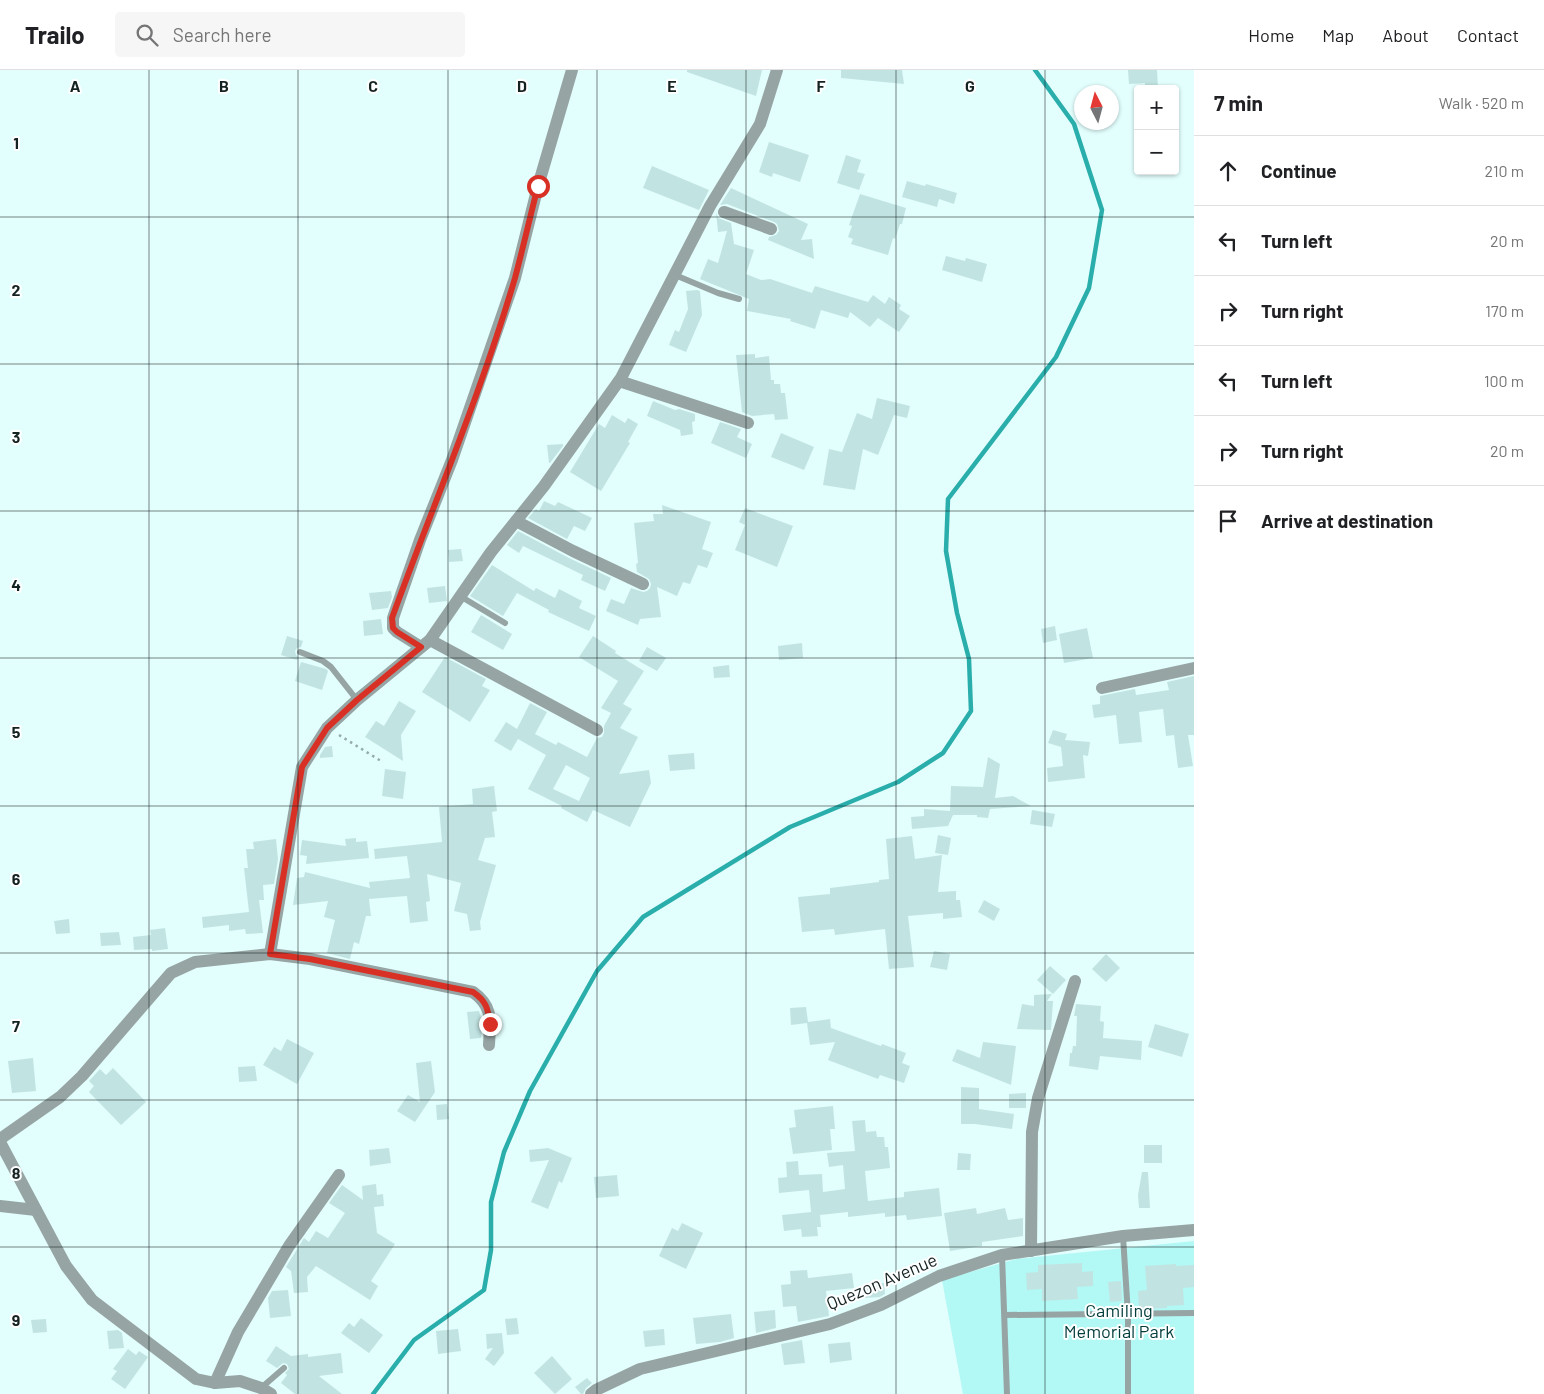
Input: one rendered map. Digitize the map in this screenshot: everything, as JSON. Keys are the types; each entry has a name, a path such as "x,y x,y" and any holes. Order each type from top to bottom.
{"street":[{"path":"572,70 538,186 512,287 458,442 392,618 393,628 397,632 425,643 597,730"},
{"path":"270,954 302,767 327,728 425,643 491,552 544,486 619,381 674,275 716,209 760,124 777,70"},
{"path":"716,209 771,229"},
{"path":"619,381 748,423"},
{"path":"516,521 572,551 643,584"},
{"path":"1102,688 1194,668"},
{"path":"266,1391 240,1381 215,1383 196,1379 92,1300 66,1266 0,1140 60,1097 82,1076 171,973 196,962 270,954 310,959 473,992 482,999 489,1011 489,1044"},
{"path":"1032,1250 1032,1132 1038,1098 1075,981"},
{"path":"215,1383 244,1324 290,1246 339,1175"},
{"path":"0,1206 36,1210"},
{"name":"Quezon Avenue","path":"591,1394 640,1368 830,1324 881,1306 939,1276 1002,1255 1123,1236 1194,1230"}],"lane":[{"path":"674,275 718,293 739,299"},
{"path":"460,596 504,623"},
{"path":"300,652 323,661 331,667 357,700"},
{"path":"1123,1236 1128,1315 1128,1394"},
{"path":"1002,1255 1007,1394"},
{"path":"1005,1315 1194,1314"},
{"path":"266,1391 284,1368"}],"path":[{"path":"327,728 381,761"}],"green space":[{"name":"Camiling Memorial Park","path":"1194,1241 1194,1394 963,1394 942,1280 1016,1259"}],"building":[{"path":"687,70 762,70 756,96 687,72"},
{"path":"841,70 902,70 904,84 841,78"},
{"path":"1128,70 1157,70 1158,85 1145,85 1145,83 1129,84"},
{"path":"769,142 809,155 800,182 773,173 772,177 759,172"},
{"path":"846,155 861,160 857,172 865,174 859,190 837,183"},
{"path":"652,166 709,190 699,210 643,188"},
{"path":"907,181 925,186 926,184 957,193 954,204 939,199 937,207 902,197"},
{"path":"731,188 808,224 801,240 812,239 814,259 768,240 769,237 776,235 779,231 777,224 774,222 727,204 720,205"},
{"path":"860,194 906,208 902,224 900,224 895,239 893,238 888,255 851,244 853,239 848,237 852,226 849,225"},
{"path":"716,212 718,218 731,223 734,244 754,250 746,274 761,280 770,279 812,293 815,286 868,302 873,295 885,304 889,297 901,305 899,309 910,316 899,332 878,318 870,327 850,312 848,318 821,310 815,329 790,321 791,319 747,311 749,299 700,279 708,259 718,263 727,231 718,232"},
{"path":"946,256 965,261 966,258 987,264 982,282 942,270"},
{"path":"686,291 700,291 702,315 686,352 669,345 675,330 679,332 688,309"},
{"path":"755,354 755,358 769,356 771,380 774,380 774,384 780,384 781,393 785,393 788,419 775,420 774,414 752,416 742,412 736,355"},
{"path":"877,398 910,406 907,418 894,415 878,455 863,449 855,490 823,485 829,449 842,452 857,413 872,419"},
{"path":"653,401 675,410 679,409 695,414 695,421 692,422 693,434 681,436 680,430 647,416"},
{"path":"612,415 625,423 628,418 638,424 628,442 630,443 601,491 570,472 599,424 605,428"},
{"path":"720,422 741,429 737,437 752,444 746,458 711,443"},
{"path":"781,433 814,447 804,470 771,457"},
{"path":"563,444 563,446 549,463 547,445"},
{"path":"544,501 555,506 558,502 592,518 585,531 574,526 567,539 528,518 536,509 539,511"},
{"path":"662,505 711,522 702,549 713,553 707,568 698,565 690,584 683,582 677,596 657,587 661,617 640,619 638,625 606,611 611,599 624,604 631,588 643,592 650,588 649,579 637,572 636,564 638,563 634,523 654,521 653,514 663,514"},
{"path":"745,508 793,526 777,567 735,550 745,525 739,522"},
{"path":"518,531 611,578 605,591 581,580 583,575 523,546 519,553 507,545"},
{"path":"461,549 463,561 449,562 448,550"},
{"path":"492,565 534,591 536,588 555,598 559,589 582,601 579,608 596,616 589,631 548,612 549,610 517,593 503,616 470,596"},
{"path":"445,586 447,601 429,603 427,588"},
{"path":"391,591 392,597 388,608 372,610 369,593"},
{"path":"481,615 512,634 503,650 471,632"},
{"path":"381,619 383,634 364,636 363,621"},
{"path":"1055,626 1057,640 1043,643 1041,629"},
{"path":"1087,628 1093,658 1064,663 1059,634"},
{"path":"287,636 303,641 301,647 295,651 298,657 297,660 281,655"},
{"path":"593,636 616,651 615,653 644,671 623,704 632,709 620,728 638,737 619,774 649,770 651,783 630,827 593,810 587,822 561,808 562,806 528,789 546,755 518,739 511,751 494,741 506,722 517,729 530,703 547,712 535,734 556,745 558,742 587,757 597,738 602,737 604,733 604,726 611,713 601,708 618,681 579,657","holes":["566,765 590,778 579,801 553,789"]},
{"path":"802,643 803,658 779,660 778,646"},
{"path":"647,647 666,658 657,671 639,661"},
{"path":"445,657 486,679 482,686 490,690 470,722 422,692"},
{"path":"301,662 328,671 322,690 295,681"},
{"path":"729,665 730,677 714,678 713,667"},
{"path":"1194,676 1194,735 1188,735 1193,766 1178,768 1174,735 1166,736 1163,709 1139,712 1142,742 1119,744 1116,715 1094,718 1092,705 1100,704 1100,696 1135,689 1136,695 1169,690 1167,682"},
{"path":"399,701 416,711 401,735 403,761 365,737 376,721 384,726"},
{"path":"1053,730 1067,734 1065,740 1090,742 1088,756 1083,755 1085,778 1048,782 1047,768 1063,766 1061,747 1048,743"},
{"path":"332,746 333,757 320,758 325,747"},
{"path":"694,753 695,769 670,771 668,755"},
{"path":"988,757 1000,764 995,798 1013,796 1031,806 990,809 988,818 977,817 977,815 953,815 948,826 912,829 911,817 924,816 924,809 950,811 951,786 983,787"},
{"path":"385,769 406,772 403,799 382,796"},
{"path":"494,786 497,811 492,812 495,837 485,838 478,860 496,865 480,922 481,930 470,931 467,914 454,911 461,883 427,874 430,901 426,902 428,921 410,923 407,896 369,899 371,916 366,916 359,944 354,942 350,959 327,953 335,920 324,917 328,901 293,905 297,878 304,877 305,872 370,888 369,882 410,878 407,856 375,859 374,849 442,842 439,807 473,804 472,789"},
{"path":"1032,810 1055,814 1052,827 1030,824"},
{"path":"938,835 951,838 948,855 935,853"},
{"path":"912,836 915,859 942,855 938,892 956,891 956,900 960,900 962,917 943,919 943,913 908,916 914,967 889,969 885,929 835,935 834,929 802,932 798,897 830,894 830,888 889,879 886,839"},
{"path":"356,838 356,842 367,841 369,858 306,864 307,856 300,855 302,840 346,846 345,839"},
{"path":"276,839 278,859 274,884 263,885 264,900 259,900 263,933 246,934 245,929 229,931 229,925 203,928 202,917 249,912 244,868 248,868 246,849 254,849 253,842"},
{"path":"984,900 1000,909 994,921 978,912"},
{"path":"69,919 70,933 56,934 54,921"},
{"path":"165,928 168,949 152,951 152,949 134,950 133,937 151,935 150,930"},
{"path":"119,932 121,945 101,946 100,933"},
{"path":"934,951 950,954 947,970 930,967"},
{"path":"1106,954 1120,968 1106,982 1092,969"},
{"path":"1050,966 1066,980 1053,994 1037,980"},
{"path":"1052,994 1047,1001 1053,1001 1051,1030 1017,1029 1022,1004 1034,1006 1034,995"},
{"path":"1076,1004 1101,1006 1100,1021 1104,1022 1103,1038 1142,1041 1141,1060 1100,1056 1098,1070 1069,1066 1070,1053 1072,1053 1073,1046 1076,1046 1077,1016 1074,1016"},
{"path":"806,1007 808,1022 830,1019 831,1028 906,1053 902,1063 910,1066 904,1083 880,1075 878,1079 828,1060 835,1042 810,1045 807,1023 791,1025 790,1008"},
{"path":"479,1011 482,1022 481,1038 470,1039 467,1012"},
{"path":"1155,1024 1189,1034 1182,1057 1148,1047"},
{"path":"287,1039 314,1053 297,1084 263,1065 274,1047 281,1051"},
{"path":"983,1042 1016,1046 1011,1085 952,1061 957,1049 980,1058"},
{"path":"33,1058 36,1091 12,1093 8,1061"},
{"path":"431,1061 435,1092 415,1122 397,1111 408,1095 420,1102 416,1063"},
{"path":"255,1066 257,1081 239,1082 238,1067"},
{"path":"113,1068 146,1102 121,1125 89,1092 94,1086 89,1081 100,1069 106,1075"},
{"path":"961,1087 979,1088 979,1109 1014,1114 1012,1129 961,1124"},
{"path":"1026,1093 1026,1108 1009,1108 1009,1094"},
{"path":"447,1104 449,1119 437,1120 436,1105"},
{"path":"833,1106 835,1129 830,1129 832,1150 793,1154 789,1128 796,1127 794,1110"},
{"path":"865,1120 866,1132 876,1131 877,1137 884,1137 885,1147 888,1147 890,1168 865,1171 868,1201 904,1197 904,1192 939,1188 942,1216 907,1220 906,1215 885,1217 885,1213 848,1217 848,1212 820,1215 821,1227 817,1227 818,1236 802,1237 801,1229 784,1231 782,1215 811,1212 809,1190 779,1193 778,1178 787,1177 786,1162 798,1161 799,1175 822,1174 823,1192 845,1189 843,1165 829,1167 827,1153 855,1151 852,1121"},
{"path":"1144,1145 1162,1145 1162,1163 1144,1163"},
{"path":"389,1148 391,1163 370,1166 369,1150"},
{"path":"548,1148 572,1158 562,1183 559,1181 548,1209 531,1202 549,1160 530,1162 529,1150"},
{"path":"958,1153 971,1154 970,1170 957,1170"},
{"path":"1142,1172 1148,1172 1150,1208 1139,1208 1138,1195"},
{"path":"617,1175 619,1196 596,1198 594,1177"},
{"path":"376,1184 377,1195 383,1194 384,1206 374,1207 377,1233 395,1244 371,1281 378,1286 370,1300 316,1266 307,1277 308,1292 294,1293 291,1271 286,1267 304,1238 309,1242 316,1231 328,1238 345,1213 329,1203 342,1185 363,1200 362,1186"},
{"path":"976,1208 977,1214 1005,1208 1008,1220 1023,1218 1023,1236 982,1242 982,1246 950,1251 944,1213"},
{"path":"682,1223 703,1233 686,1269 659,1256 672,1228 678,1231"},
{"path":"1082,1263 1082,1272 1093,1271 1093,1286 1077,1287 1078,1299 1042,1301 1042,1289 1027,1290 1026,1273 1038,1272 1038,1265"},
{"path":"1176,1264 1176,1266 1194,1265 1194,1287 1183,1288 1184,1305 1139,1309 1138,1291 1147,1290 1145,1266"},
{"path":"807,1270 808,1278 852,1273 854,1288 826,1291 829,1316 798,1322 796,1306 783,1307 781,1285 791,1284 790,1271"},
{"path":"1121,1281 1122,1301 1110,1302 1108,1282"},
{"path":"884,1283 885,1294 880,1297 865,1298 864,1285"},
{"path":"288,1290 291,1316 270,1318 268,1298 272,1291"},
{"path":"775,1310 776,1328 756,1333 754,1312"},
{"path":"731,1314 734,1338 720,1342 696,1344 693,1318"},
{"path":"361,1318 383,1335 369,1353 341,1333 349,1323 354,1327"},
{"path":"517,1318 519,1334 507,1335 505,1319"},
{"path":"46,1319 47,1332 33,1333 31,1320"},
{"path":"458,1329 461,1351 438,1354 436,1331"},
{"path":"664,1329 665,1345 645,1347 643,1331"},
{"path":"118,1330 122,1333 124,1348 109,1349 107,1331"},
{"path":"502,1333 504,1353 494,1366 485,1359 493,1348 487,1349 486,1334"},
{"path":"802,1340 805,1363 784,1365 781,1344"},
{"path":"850,1342 852,1360 830,1363 828,1344"},
{"path":"276,1346 291,1356 308,1354 308,1357 341,1353 343,1373 319,1376 342,1394 295,1394 281,1383 289,1369 287,1364 283,1363 277,1368 266,1361"},
{"path":"128,1349 136,1355 139,1351 148,1357 125,1389 111,1379 117,1371 113,1369"},
{"path":"552,1356 572,1379 555,1394 534,1373"},
{"path":"587,1378 592,1383 581,1394 575,1387"}],"waterway":[{"path":"373,1394 414,1340 484,1290 491,1250 491,1202 504,1152 530,1091 597,971 643,917 790,827 898,782 943,753 971,711 969,659 957,613 946,551 948,499 1056,357 1089,288 1102,210 1074,124 1035,70"}],"route":[{"path":"490,1024 489,1011 482,999 473,992 310,959 270,954 302,767 327,728 357,700 421,647 393,628 392,618 484,370 515,278 538,186"}]}
